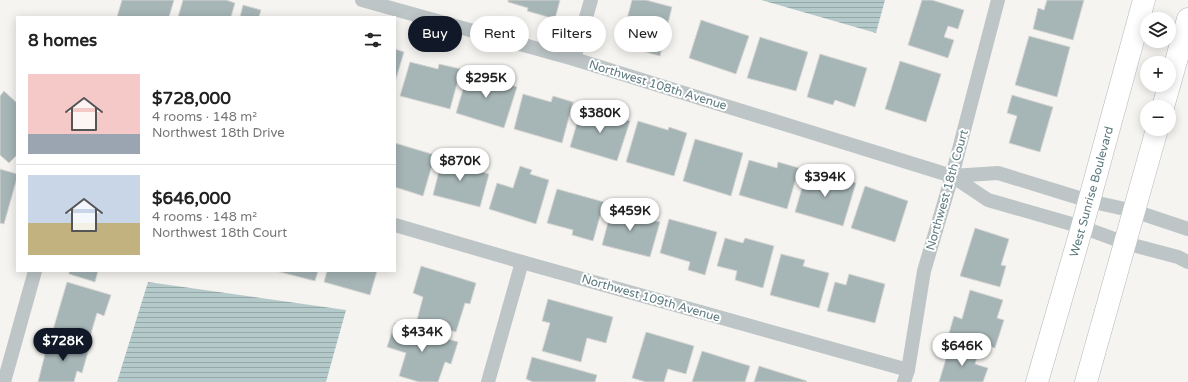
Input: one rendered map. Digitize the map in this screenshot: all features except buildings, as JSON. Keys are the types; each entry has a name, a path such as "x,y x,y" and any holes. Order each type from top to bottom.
{"highway":[{"name":"West Sunrise Boulevard","path":"1036,382 1082,227 1144,0"},
{"path":"1165,100 1188,19"},
{"path":"1086,382 1155,136"}],"street":[{"name":"Northwest 108th Avenue","path":"362,0 574,59 952,176 988,200 1082,227 1125,243 1178,257 1188,262"},
{"path":"574,59 591,0"},
{"name":"Northwest 18th Court","path":"906,376 924,271 952,176 998,0"},
{"name":"Northwest 108th Avenue","path":"952,176 998,174 1089,201 1134,211 1188,228"},
{"name":"Northwest 109th Avenue","path":"396,225 906,376"},
{"path":"488,382 522,262"},
{"path":"4,382 35,272"}],"shaded area":[{"path":"761,0 885,0 876,33"},
{"path":"148,282 346,310 326,382 117,382"}]}
